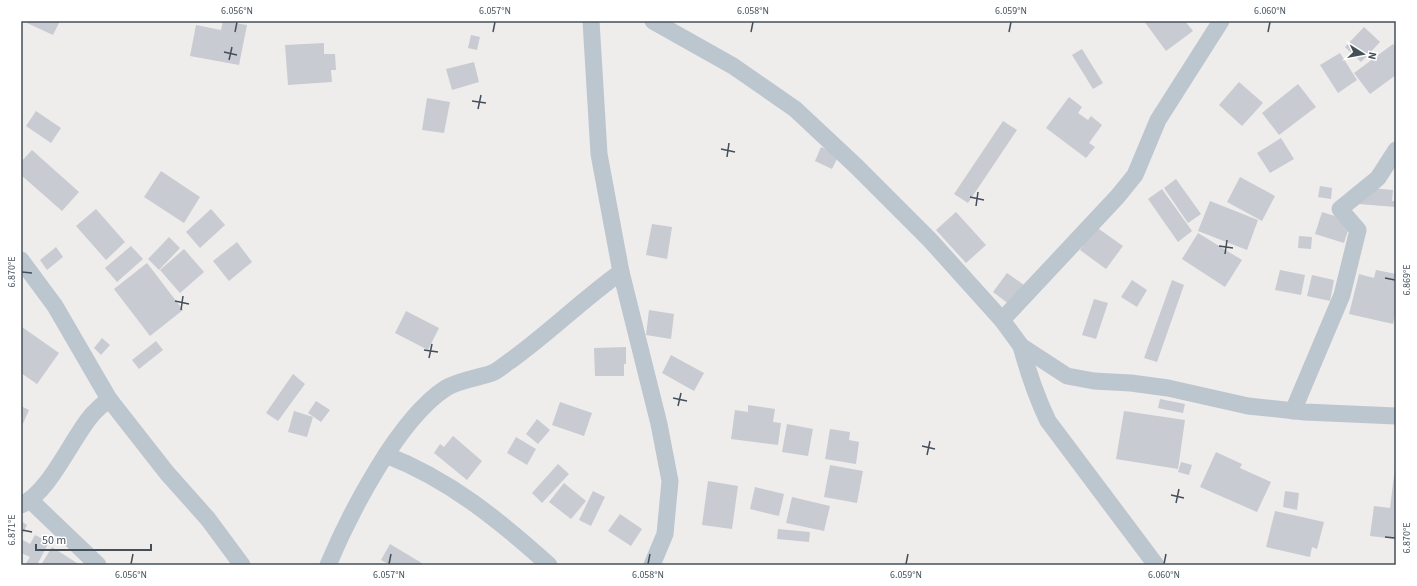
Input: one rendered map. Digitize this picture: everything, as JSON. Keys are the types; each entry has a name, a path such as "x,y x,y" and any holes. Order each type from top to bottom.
{"street":[{"path":"591,21 600,154 621,272 659,424 670,481 665,534 652,565"},
{"path":"653,21 733,66 794,109 856,166 930,240 1002,320 1021,346 1034,392 1048,421 1156,565"},
{"path":"1002,320 1118,196 1135,175 1158,120 1221,21"},
{"path":"1293,410 1342,295 1358,230 1340,209 1378,178 1396,150"},
{"path":"21,260 55,306 109,399 167,473 208,519 242,565"},
{"path":"328,565 342,532 386,455 410,423 433,399 447,387 494,372 536,341 591,294 621,272"},
{"path":"1021,346 1067,376 1094,381 1168,388 1248,406 1396,416"},
{"path":"98,565 26,502 51,476 91,416 109,399"},
{"path":"386,455 410,464 460,492 516,535 549,565"}],"building":[{"path":"28,21 60,21 53,35 27,23"},
{"path":"223,21 247,25 239,65 190,56 196,25 221,30"},
{"path":"1144,21 1185,21 1193,31 1166,51"},
{"path":"1364,27 1380,42 1361,62 1345,47"},
{"path":"471,35 480,37 477,50 468,48"},
{"path":"324,43 324,54 335,54 336,70 331,70 332,82 288,85 285,45"},
{"path":"1393,44 1396,48 1396,75 1370,94 1354,73"},
{"path":"1082,49 1103,83 1093,89 1072,55"},
{"path":"1340,53 1357,80 1338,93 1320,65"},
{"path":"474,62 479,82 452,90 446,69"},
{"path":"1239,82 1263,103 1242,126 1219,105"},
{"path":"1298,84 1316,107 1279,135 1262,113"},
{"path":"1069,97 1082,107 1078,113 1088,120 1091,116 1102,125 1089,143 1095,147 1086,158 1046,128"},
{"path":"427,98 450,102 444,133 422,130"},
{"path":"36,111 61,128 51,143 26,126"},
{"path":"1003,121 1017,130 968,203 954,194"},
{"path":"1281,138 1294,159 1270,173 1257,153"},
{"path":"821,147 839,155 832,169 815,161"},
{"path":"32,150 79,192 62,211 21,175 21,162"},
{"path":"161,171 200,197 184,223 144,197"},
{"path":"1240,177 1275,196 1262,221 1227,202"},
{"path":"1176,179 1201,214 1188,223 1164,188"},
{"path":"1320,186 1332,188 1331,199 1318,197"},
{"path":"1360,187 1393,190 1392,201 1396,201 1396,207 1358,204"},
{"path":"1162,189 1192,231 1178,242 1148,199"},
{"path":"1210,201 1258,220 1247,250 1198,231"},
{"path":"96,209 125,242 106,260 76,226"},
{"path":"211,209 225,225 200,248 186,232"},
{"path":"956,212 986,245 966,263 936,230"},
{"path":"1322,212 1351,221 1344,243 1315,234"},
{"path":"652,224 672,227 667,259 646,255"},
{"path":"1096,227 1123,246 1106,269 1080,250"},
{"path":"1198,233 1242,260 1225,287 1182,259"},
{"path":"1299,236 1312,237 1311,249 1298,248"},
{"path":"169,237 180,248 159,270 148,259"},
{"path":"237,242 252,262 229,281 213,261"},
{"path":"131,246 143,259 117,282 105,268"},
{"path":"56,247 63,257 47,270 40,260"},
{"path":"184,249 204,272 180,293 160,270"},
{"path":"147,263 183,310 150,336 114,289"},
{"path":"1280,270 1305,275 1301,295 1275,290"},
{"path":"1376,270 1396,274 1396,310 1393,324 1349,314 1359,274 1374,278"},
{"path":"1007,273 1024,285 1010,305 993,292"},
{"path":"1312,275 1334,280 1330,301 1307,296"},
{"path":"1132,280 1147,290 1137,307 1121,297"},
{"path":"1172,280 1184,285 1157,362 1144,358"},
{"path":"1094,299 1108,303 1096,339 1082,335"},
{"path":"649,310 674,314 671,339 646,335"},
{"path":"406,311 439,328 428,350 395,333"},
{"path":"22,327 59,353 37,384 21,373"},
{"path":"102,338 110,345 101,355 94,348"},
{"path":"156,341 163,350 139,369 132,360"},
{"path":"626,347 624,376 595,376 594,348"},
{"path":"671,355 704,373 694,391 662,373"},
{"path":"293,374 305,384 278,421 266,413"},
{"path":"1160,399 1185,404 1183,413 1158,408"},
{"path":"316,401 330,410 321,422 308,413"},
{"path":"560,402 592,413 584,436 552,425"},
{"path":"748,405 775,409 773,422 781,423 778,445 731,439 735,410 748,412"},
{"path":"21,406 29,410 21,428"},
{"path":"294,411 313,417 307,437 288,432"},
{"path":"1124,411 1185,420 1178,469 1116,459"},
{"path":"537,419 550,430 538,444 526,434"},
{"path":"787,424 813,429 808,456 782,452"},
{"path":"830,429 850,432 849,440 859,442 856,464 825,459"},
{"path":"453,436 482,461 467,480 434,453 440,444 444,447"},
{"path":"516,437 536,449 527,465 507,453"},
{"path":"1216,452 1242,464 1240,468 1271,482 1257,512 1200,487"},
{"path":"1181,462 1192,465 1189,475 1178,472"},
{"path":"558,464 569,474 542,503 532,493"},
{"path":"830,465 863,471 857,503 824,497"},
{"path":"1395,467 1396,539 1370,536 1374,506 1390,508"},
{"path":"708,481 738,486 732,529 702,525"},
{"path":"564,483 586,501 571,519 549,502"},
{"path":"755,487 784,494 779,516 750,509"},
{"path":"593,491 605,497 591,526 579,520"},
{"path":"1285,491 1299,493 1297,510 1283,507"},
{"path":"792,497 830,506 824,531 786,523"},
{"path":"1275,511 1324,522 1317,549 1312,547 1310,557 1266,547"},
{"path":"620,514 642,529 631,546 608,531"},
{"path":"21,521 27,525 21,537"},
{"path":"778,529 810,532 809,542 777,539"},
{"path":"35,535 49,542 37,565 25,565 30,557 21,553 21,539 30,544"},
{"path":"390,544 425,565 390,565 381,560"},
{"path":"52,547 80,565 41,565"}]}
